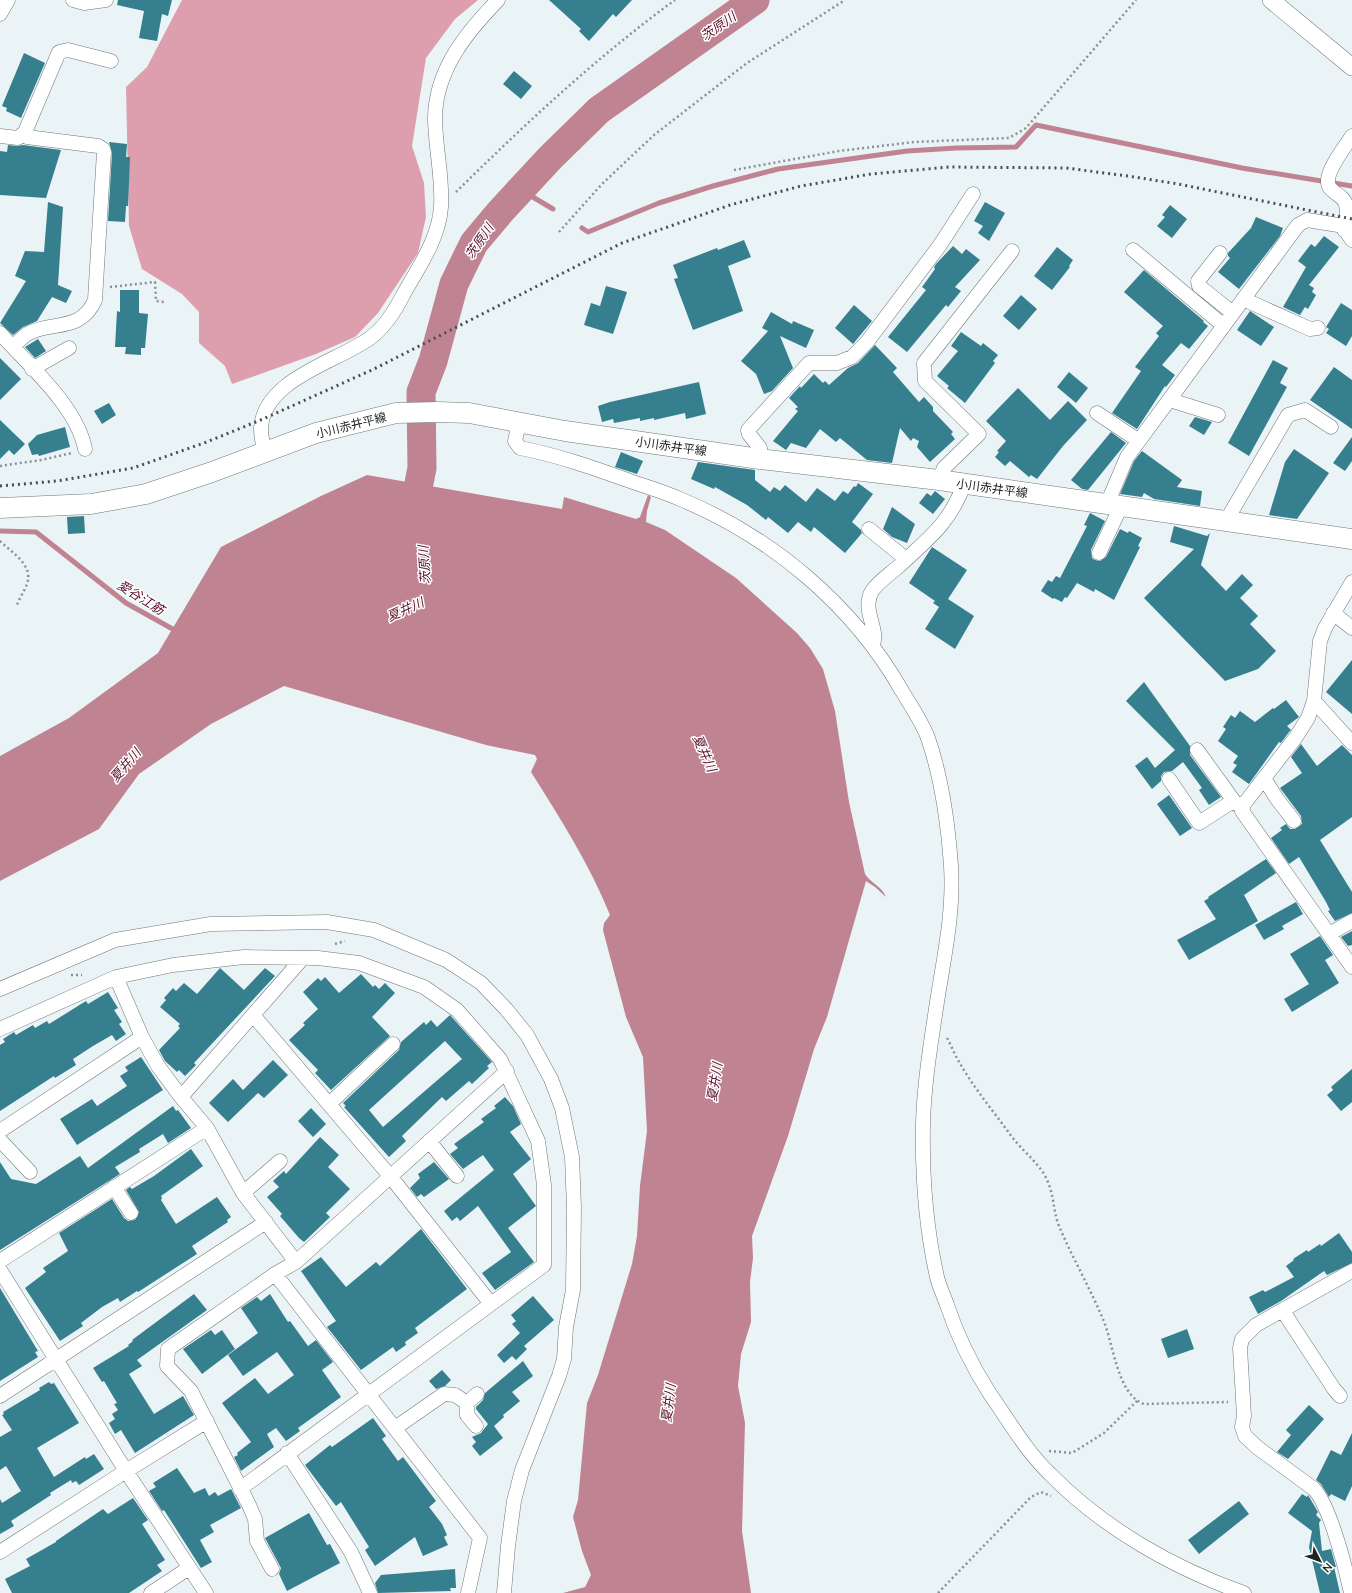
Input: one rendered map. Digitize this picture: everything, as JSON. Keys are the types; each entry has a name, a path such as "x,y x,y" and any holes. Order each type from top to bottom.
{"main road":[{"name":"小川赤井平線","path":"0,508 91,504 146,494 316,433 355,422 396,413 437,412 468,413 565,431 760,459 939,480 1352,539"}],"street":[{"path":"0,14 8,0"},
{"path":"73,0 84,3 106,0"},
{"path":"264,452 261,426 269,402 276,394 296,379 358,346 381,328 392,314 434,239 441,203 441,175 435,117 439,91 447,67 456,50 470,30 498,0"},
{"path":"1271,0 1352,67"},
{"path":"0,136 18,138 23,135 59,52 68,50 111,60"},
{"path":"13,347 30,332 39,329 61,326 81,318 93,304 96,288 103,149 92,145 26,137 23,135"},
{"path":"1348,235 1346,206 1344,200 1332,191 1328,180 1330,171 1352,136"},
{"path":"760,459 760,448 749,434 748,430 809,364 838,363 852,357 867,342 940,245 973,194"},
{"path":"1099,553 1114,505 1122,466 1139,440 1170,400 1288,237 1302,222 1316,221 1338,225 1348,235"},
{"path":"1133,250 1224,326"},
{"path":"939,480 944,468 979,434 925,381 924,363 1012,251"},
{"path":"1220,253 1198,281 1199,286 1233,313"},
{"path":"1243,299 1310,329 1318,328"},
{"path":"0,333 71,414 82,436 85,449"},
{"path":"32,369 69,348"},
{"path":"1170,400 1218,415"},
{"path":"1226,521 1288,415 1305,410 1331,427"},
{"path":"1097,413 1139,440"},
{"path":"512,421 515,441 520,448 612,474 676,497 745,533 790,562 825,592 873,644 897,681 926,733 936,765 948,830 952,871 948,937 935,1020 923,1123 927,1207 937,1280 956,1333 972,1367 1047,1472 1100,1517 1190,1572 1244,1593"},
{"path":"873,644 875,639 868,607 870,596 880,583 938,530 958,500 964,484"},
{"path":"869,529 906,559"},
{"path":"1170,779 1199,823 1239,803 1264,778 1296,737 1308,718 1314,701 1316,666 1320,641 1333,613 1352,582"},
{"path":"1333,613 1352,628"},
{"path":"1314,701 1352,743"},
{"path":"1197,750 1239,803 1246,818 1329,934 1351,962"},
{"path":"1264,778 1277,799 1294,821"},
{"path":"1329,934 1352,921"},
{"path":"0,989 115,940 211,924 327,922 374,930 446,960 481,983 506,1009 527,1035 551,1079 562,1108 572,1157 574,1208 573,1290 566,1328 564,1359 559,1376 522,1470 513,1509 504,1593"},
{"path":"0,1029 116,977 173,965 230,958 273,956 359,963 424,986 457,1010 500,1059 507,1071 538,1141 544,1185 544,1265 240,1489"},
{"path":"181,1097 253,1015 305,959"},
{"path":"116,977 142,1038 158,1066 207,1128 243,1193 296,1262"},
{"path":"253,1015 390,1176 491,1304"},
{"path":"0,1131 142,1038"},
{"path":"329,1104 393,1044"},
{"path":"272,1569 257,1541 255,1519 207,1421 191,1392 167,1366 168,1349 275,1274 296,1262 507,1071"},
{"path":"0,1261 207,1128"},
{"path":"0,1140 30,1172"},
{"path":"429,1141 457,1176"},
{"path":"243,1193 280,1161"},
{"path":"114,1187 132,1213"},
{"path":"0,1396 266,1222"},
{"path":"0,1270 126,1471 206,1593"},
{"path":"1351,1593 1329,1516 1321,1496 1314,1489 1258,1448 1246,1436 1242,1428 1243,1402 1240,1353 1242,1339 1256,1325 1352,1272"},
{"path":"275,1274 480,1538 468,1593"},
{"path":"1285,1309 1287,1317 1292,1325 1334,1390 1340,1396"},
{"path":"395,1428 444,1394 472,1398 467,1415 476,1426"},
{"path":"0,1552 207,1421"},
{"path":"287,1453 351,1552 370,1593"},
{"path":"151,1593 189,1568"}],"path":[{"path":"441,203 456,192 590,68 638,26 675,0"},
{"path":"559,232 602,184 654,135 747,63 845,0"},
{"path":"734,170 839,151 899,143 1008,138 1013,136 1026,128 1136,0"},
{"path":"96,288 155,282 156,301 164,302"},
{"path":"0,466 60,457 85,449"},
{"path":"0,541 17,557 26,567 28,572 28,582 16,607"},
{"path":"305,959 324,947 348,940"},
{"path":"935,1020 975,1086 1013,1139 1042,1172 1048,1183 1052,1193 1059,1225 1103,1318 1121,1377 1131,1396 1144,1404 1243,1402"},
{"path":"1030,1450 1038,1449 1065,1454 1072,1453 1104,1433 1137,1401"},
{"path":"938,1593 1031,1497 1041,1492 1054,1498"}],"shaded area":[{"path":"182,0 478,0 455,19 426,58 412,146 424,183 426,217 418,253 378,313 355,337 316,354 232,384 225,366 199,343 199,312 182,294 142,269 129,226 126,87 147,67"}],"water":[{"name":"夏井川","path":"367,475 562,509 564,497 636,519 640,517 648,495 651,497 646,522 665,530 736,578 797,633 810,648 823,669 835,711 849,802 865,874 882,890 886,897 866,881 827,1017 814,1049 788,1136 752,1236 753,1258 750,1282 751,1322 741,1354 738,1386 745,1423 742,1531 751,1593 563,1593 585,1587 591,1575 582,1551 573,1517 578,1500 587,1403 598,1375 632,1264 637,1236 640,1186 647,1131 643,1057 626,1017 603,930 604,923 610,915 584,860 531,772 537,759 535,755 486,745 284,686 211,724 139,774 99,829 0,881 0,756 69,718 158,653 221,547 321,496"}],"building":[{"path":"118,0 172,0 168,16 162,14 157,41 139,38 144,11 117,5"},
{"path":"549,0 632,0 616,17 613,14 589,41 579,31 581,29"},
{"path":"24,53 45,63 21,118 6,111 7,108 2,106"},
{"path":"514,71 532,86 521,99 503,84"},
{"path":"109,142 127,144 126,157 130,157 128,206 126,206 125,222 108,221 112,153"},
{"path":"8,145 23,145 61,150 46,198 0,195 0,151 7,152"},
{"path":"48,202 63,207 58,285 72,291 66,303 52,297 37,321 23,327 13,335 0,323 26,281 15,276 25,251 44,252"},
{"path":"985,202 1005,213 989,241 978,233 983,226 974,221"},
{"path":"1170,205 1187,219 1172,238 1157,226 1165,217 1162,215"},
{"path":"1256,217 1283,228 1280,236 1239,289 1218,272 1230,258 1228,253 1251,228"},
{"path":"1324,236 1339,247 1309,285 1314,288 1312,292 1316,295 1308,309 1305,307 1300,315 1283,307 1306,267 1298,261 1311,244 1315,247"},
{"path":"744,240 751,257 728,266 743,311 693,330 674,279 678,278 673,265 717,248 718,250"},
{"path":"953,246 962,254 966,249 980,260 955,287 961,291 948,307 946,305 907,352 888,337 926,290 922,287 935,269 934,267"},
{"path":"1057,247 1073,260 1069,266 1070,267 1052,290 1034,276"},
{"path":"1144,270 1208,326 1189,349 1181,343 1162,365 1175,375 1166,387 1165,386 1137,429 1112,413 1141,371 1135,367 1159,336 1156,333 1163,326 1124,292"},
{"path":"606,286 627,292 613,334 584,325 591,303 600,306"},
{"path":"120,290 139,290 139,313 148,314 145,348 141,348 141,355 125,354 126,347 115,347 117,311 120,312"},
{"path":"1021,295 1037,309 1019,330 1003,316"},
{"path":"1341,303 1352,310 1352,336 1346,346 1326,333 1329,329 1326,327"},
{"path":"854,305 872,321 853,344 835,328"},
{"path":"1250,311 1274,327 1261,346 1237,330"},
{"path":"771,312 792,324 793,321 814,330 806,348 780,336 793,368 772,391 764,394 756,374 741,361 768,331 762,328"},
{"path":"961,332 981,346 983,343 998,355 993,361 995,363 965,403 947,388 949,386 937,376 958,351 951,346"},
{"path":"38,339 46,351 35,358 25,347"},
{"path":"875,345 897,368 893,372 919,402 924,397 933,407 933,411 953,432 951,434 955,439 930,462 917,447 919,441 913,438 911,441 900,428 892,463 867,460 840,438 836,442 820,429 806,448 791,443 786,450 773,441 798,411 795,409 798,407 789,398 800,386 801,388 814,374 823,383 825,381 829,385 848,368 858,363"},
{"path":"0,358 21,379 0,400"},
{"path":"1273,360 1288,368 1280,383 1287,387 1249,456 1228,443"},
{"path":"1334,367 1352,380 1352,429 1310,400"},
{"path":"1069,372 1088,388 1076,403 1057,387"},
{"path":"699,382 706,414 686,419 685,413 654,420 654,418 640,421 640,418 614,423 613,419 602,422 598,406"},
{"path":"1018,388 1050,420 1068,401 1087,420 1063,446 1037,479 1031,475 1029,477 1010,461 1005,466 995,457 999,452 997,451 1006,441 986,421"},
{"path":"109,403 116,415 102,424 94,411"},
{"path":"1195,417 1212,422 1204,435 1189,426"},
{"path":"0,420 25,444 14,455 9,450 0,459"},
{"path":"65,427 70,447 39,456 38,454 32,455 28,444 37,435"},
{"path":"1111,432 1126,443 1088,490 1082,489 1071,480"},
{"path":"1352,437 1352,461 1345,471 1333,463"},
{"path":"1294,449 1329,473 1297,519 1269,515 1285,462"},
{"path":"1142,451 1182,480 1177,487 1202,491 1200,506 1154,499 1144,493 1142,497 1120,494 1134,461"},
{"path":"621,452 643,461 637,474 615,467"},
{"path":"698,462 755,470 755,480 770,492 774,487 780,491 785,485 806,502 817,488 835,501 843,491 848,494 854,486 856,487 858,483 873,494 852,522 861,530 862,533 845,553 814,527 811,532 798,522 788,533 768,517 766,520 747,505 715,487 714,489 691,479"},
{"path":"935,491 945,499 933,514 919,503 927,493 931,496"},
{"path":"892,507 915,524 907,543 892,537 883,529"},
{"path":"1090,513 1105,521 1091,550 1092,558 1100,561 1106,557 1120,529 1128,533 1129,531 1142,538 1138,546 1140,547 1114,600 1095,589 1094,592 1077,583 1067,598 1065,597 1062,602 1054,598 1053,599 1041,591 1048,580 1052,582 1056,576 1060,578 1087,526 1084,525"},
{"path":"84,516 85,533 68,534 67,517"},
{"path":"1174,526 1207,536 1210,533 1201,565 1226,591 1242,574 1253,585 1240,598 1258,616 1250,624 1276,651 1258,669 1225,681 1144,598 1194,549 1170,542"},
{"path":"932,547 967,570 948,599 974,616 955,649 925,629 939,607 933,603 935,601 909,583"},
{"path":"1352,660 1352,714 1326,692"},
{"path":"1144,682 1190,746 1190,755 1221,797 1209,805 1199,790 1202,788 1183,762 1172,771 1164,772 1161,776 1161,781 1152,789 1135,766 1147,757 1155,768 1175,750 1126,701"},
{"path":"1286,700 1299,717 1287,726 1291,730 1281,743 1279,742 1249,784 1232,772 1237,765 1233,763 1238,756 1218,741 1226,729 1223,727 1231,715 1235,718 1240,711 1255,722"},
{"path":"1301,744 1317,766 1342,745 1352,755 1352,817 1320,840 1352,892 1352,913 1335,921 1328,911 1330,910 1326,902 1299,857 1289,864 1271,838 1282,830 1280,828 1286,824 1290,829 1295,829 1302,824 1301,816 1280,788 1302,773 1291,757"},
{"path":"1169,795 1192,828 1180,836 1157,804"},
{"path":"1266,859 1276,873 1244,895 1258,921 1189,960 1177,940 1216,919 1204,901"},
{"path":"1296,902 1303,914 1282,926 1284,929 1264,940 1255,925"},
{"path":"1352,931 1352,945 1348,946 1341,937"},
{"path":"1320,936 1333,955 1325,960 1339,983 1292,1012 1284,999 1309,984 1290,954"},
{"path":"220,968 244,990 265,968 275,976 194,1063 196,1065 185,1076 179,1070 177,1072 165,1061 159,1050 180,1028 178,1026 180,1024 160,1007 166,1000 164,998 173,988 176,991 184,983 197,994"},
{"path":"361,974 373,987 375,985 379,989 385,983 395,993 372,1017 390,1036 331,1090 315,1073 318,1070 289,1040 305,1025 303,1023 318,1009 303,992 318,978 321,981 325,977 339,993"},
{"path":"108,992 118,1008 114,1010 122,1022 119,1024 126,1034 116,1041 112,1035 93,1046 73,1059 76,1065 55,1078 54,1076 0,1111 0,1045 5,1042 3,1039 14,1032 16,1035 33,1025 35,1028 47,1021 49,1024 86,1001 88,1004"},
{"path":"450,1015 492,1062 487,1066 489,1068 472,1084 469,1081 446,1101 442,1097 402,1136 406,1141 389,1157 344,1107 346,1106 343,1103 399,1050 401,1042 424,1022 426,1025 431,1020 437,1027","holes":["445,1041 462,1059 383,1127 369,1110"]},
{"path":"141,1057 163,1090 77,1145 60,1119 92,1099 97,1106 127,1086 120,1076 128,1071 125,1067"},
{"path":"273,1060 288,1075 264,1098 258,1093 228,1122 209,1103 233,1079 243,1090"},
{"path":"1352,1069 1352,1102 1341,1111 1327,1095 1333,1090 1331,1087"},
{"path":"505,1097 513,1106 521,1124 510,1132 531,1159 513,1174 536,1206 508,1228 534,1262 495,1290 482,1273 511,1252 478,1206 460,1221 457,1217 452,1221 444,1211 494,1170 483,1155 463,1169 450,1154 458,1148 454,1144 484,1122 481,1119 496,1108 494,1106"},
{"path":"173,1106 176,1111 178,1110 191,1128 168,1143 163,1134 139,1149 140,1152 115,1167 120,1174 0,1250 0,1162 11,1179 36,1184 80,1156 88,1168"},
{"path":"311,1108 326,1124 313,1137 298,1121"},
{"path":"320,1137 339,1155 328,1167 350,1189 326,1213 330,1217 304,1242 280,1216 282,1214 267,1197 279,1187 273,1181 284,1171 286,1174"},
{"path":"191,1149 203,1166 161,1196 161,1200 176,1224 217,1197 231,1217 227,1220 228,1222 192,1246 197,1254 138,1292 137,1291 120,1302 118,1298 102,1307 81,1323 83,1326 60,1341 25,1288 46,1272 43,1268 68,1251 59,1233 112,1199 124,1218 128,1221 135,1220 139,1212 126,1190 130,1187 132,1189 154,1176"},
{"path":"434,1162 449,1179 424,1197 421,1194 417,1197 410,1188 420,1178 418,1174"},
{"path":"421,1229 467,1289 415,1328 418,1333 405,1342 406,1345 396,1352 393,1347 361,1370 327,1327 336,1321 301,1271 321,1257 346,1287 376,1262 380,1266"},
{"path":"1339,1233 1352,1252 1352,1263 1327,1275 1324,1271 1281,1301 1258,1314 1249,1297 1263,1290 1265,1292 1294,1277 1286,1266 1294,1260 1293,1259 1307,1250 1308,1252 1320,1244 1321,1246"},
{"path":"0,1288 38,1351 35,1352 38,1357 0,1381"},
{"path":"194,1294 207,1310 137,1360 142,1366 129,1374 154,1414 183,1396 194,1415 135,1453 121,1430 115,1434 109,1423 115,1419 112,1414 118,1410 114,1404 117,1403 104,1381 102,1382 93,1368 129,1346 128,1345 133,1341 132,1340"},
{"path":"270,1294 288,1322 290,1321 308,1346 316,1340 333,1362 322,1370 341,1397 298,1428 300,1431 286,1441 276,1428 267,1434 274,1447 241,1471 234,1457 251,1442 222,1403 255,1378 268,1394 294,1375 277,1352 243,1376 228,1355 258,1333 241,1308 257,1297 261,1301"},
{"path":"533,1296 554,1320 524,1346 527,1349 516,1360 512,1356 504,1363 497,1355 520,1333 512,1324 516,1321 511,1315"},
{"path":"1187,1329 1194,1349 1168,1358 1161,1339"},
{"path":"211,1330 215,1335 222,1330 235,1349 202,1374 183,1349"},
{"path":"523,1361 533,1376 512,1392 520,1401 503,1415 504,1417 494,1426 503,1438 480,1456 472,1446 476,1442 472,1437 481,1433 488,1424 476,1407 483,1400 485,1393"},
{"path":"442,1370 451,1380 445,1386 436,1389 429,1381"},
{"path":"49,1382 51,1384 54,1383 79,1423 37,1448 54,1477 85,1457 86,1459 94,1454 104,1469 79,1485 76,1481 72,1483 71,1480 50,1493 51,1495 11,1521 14,1526 0,1534 0,1499 2,1503 21,1491 6,1466 0,1470 0,1437 12,1430 2,1415 4,1414 3,1412 40,1390 39,1388"},
{"path":"1309,1405 1324,1419 1288,1459 1277,1452 1291,1435 1286,1430"},
{"path":"373,1418 386,1436 382,1439 398,1461 403,1457 436,1501 429,1507 442,1524 447,1535 444,1537 448,1545 423,1556 415,1537 375,1566 365,1550 369,1547 341,1502 336,1506 305,1465 330,1445 332,1447"},
{"path":"1352,1433 1352,1486 1345,1501 1331,1494 1329,1497 1321,1484 1316,1480 1331,1450 1341,1455"},
{"path":"177,1468 194,1493 205,1488 209,1496 215,1492 218,1496 231,1489 241,1508 210,1525 214,1532 200,1540 212,1562 201,1568 164,1510 162,1511 149,1491 156,1487 153,1483"},
{"path":"1302,1494 1307,1497 1308,1495 1318,1512 1316,1515 1321,1520 1319,1523 1322,1551 1331,1549 1336,1567 1334,1567 1340,1593 1320,1593 1309,1547 1312,1531 1288,1513"},
{"path":"133,1498 148,1520 142,1524 165,1560 157,1565 162,1571 129,1593 12,1593 5,1579 30,1566 26,1559 56,1542 103,1509 108,1514"},
{"path":"1239,1501 1249,1514 1199,1554 1188,1540"},
{"path":"309,1513 327,1545 330,1544 340,1563 287,1591 279,1574 281,1568 265,1538"},
{"path":"455,1569 456,1588 450,1588 451,1591 378,1593 375,1583 381,1575"}],"waterway":[{"name":"茨原川","path":"421,523 418,488 422,468 421,392 433,361 454,284 474,243 500,212 550,158 599,110 755,0"},
{"path":"582,228 588,232 659,203 713,186 778,169 907,151 956,148 1016,147 1036,125 1242,168 1352,186"},
{"path":"500,212 531,196 553,209"},
{"name":"愛谷江筋","path":"0,531 36,532 126,603 178,632"}],"railway":[{"path":"0,486 57,481 133,468 204,443 263,419 374,369 622,243 730,205 801,186 871,174 949,167 1066,168 1178,184 1352,219"}]}
